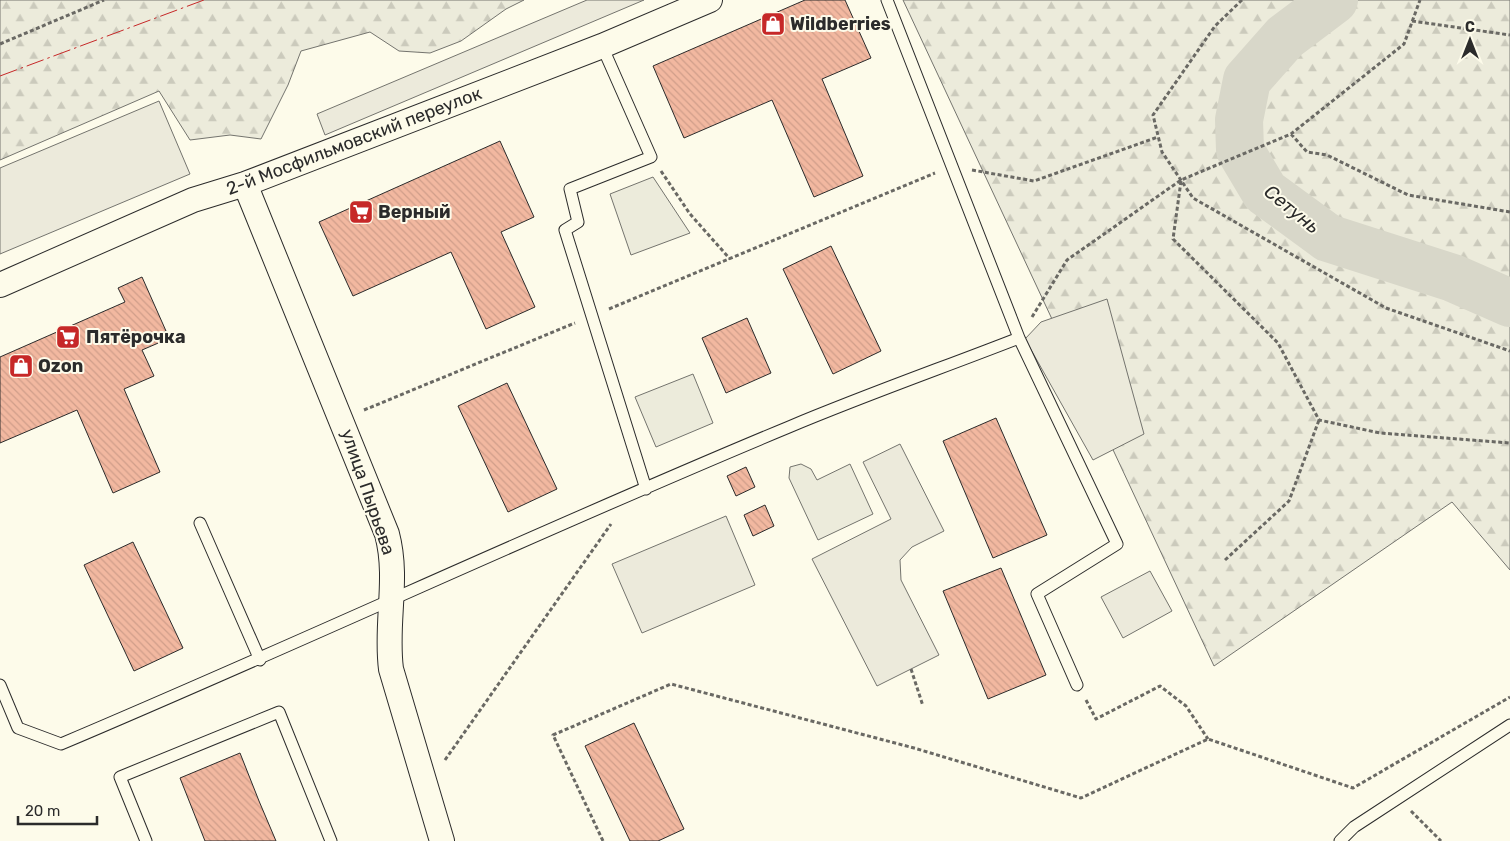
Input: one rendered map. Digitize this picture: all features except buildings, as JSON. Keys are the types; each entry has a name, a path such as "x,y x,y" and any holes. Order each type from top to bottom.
{"street":[{"name":"2-й Мосфильмовский переулок","path":"0,285 193,200 245,184 602,46 710,0"},
{"name":"улица Пырьева","path":"245,184 342,419 387,534 392,555 392,599 388,644 391,668 442,841"}],"lane":[{"path":"887,0 1018,338 1117,544 1037,594 1077,685"},
{"path":"602,46 651,157 570,189 578,222 565,230 646,489"},
{"path":"0,685 18,728 61,744 260,660 392,599 791,426 1018,338"},
{"path":"200,523 260,660"},
{"path":"146,841 120,777 279,712 331,841"},
{"path":"1340,841 1354,827 1510,725"}],"path":[{"path":"0,44 104,0"},
{"path":"1242,0 1215,26 1153,115 1162,152 1193,198 1386,308 1510,351"},
{"path":"1018,338 1067,260 1181,180 1291,134 1404,44 1420,0"},
{"path":"1412,20 1510,35"},
{"path":"1291,134 1307,152 1327,155 1408,195 1510,212"},
{"path":"342,419 952,166 1034,181 1158,137"},
{"path":"651,157 690,214 730,259"},
{"path":"1181,180 1173,239 1278,343 1319,420 1289,501 1224,560"},
{"path":"1319,420 1380,433 1510,443"},
{"path":"426,787 632,495"},
{"path":"911,668 923,706"},
{"path":"603,841 553,735 670,684 914,748 1081,798 1208,739"},
{"path":"1077,685 1096,718 1160,686 1186,706 1208,739 1353,788 1510,697"},
{"path":"1398,798 1440,841"}],"green space":[{"path":"0,0 524,0 506,9 461,41 430,53 399,51 370,32 301,51 288,85 261,139 230,135 190,140 159,91 0,160"},
{"path":"903,0 1510,0 1510,570 1452,502 1214,666"},
{"path":"653,177 690,233 631,255 610,194"},
{"path":"693,374 713,423 656,447 635,397"},
{"path":"801,464 811,469 817,480 850,464 873,514 818,540 789,478 790,467"}],"shaded area":[{"path":"587,0 644,0 325,135 317,114"},
{"path":"159,101 190,174 0,254 0,168"},
{"path":"1107,299 1144,434 1093,460 1025,339 1041,322"},
{"path":"900,444 944,531 912,547 900,560 901,580 939,655 877,686 812,559 891,519 863,462"},
{"path":"726,516 755,585 642,633 612,564"},
{"path":"1150,571 1172,611 1123,638 1101,597"}],"waterway":[{"name":"Сетунь","path":"1334,0 1285,37 1247,80 1239,120 1240,150 1265,192 1328,238 1453,278 1510,303"}],"power":[{"path":"0,76 204,0"}],"place":[{"name":"Wildberries","path":"773,24"},
{"name":"Верный","path":"361,212"},
{"name":"Пятёрочка","path":"68,337"},
{"name":"Ozon","path":"21,366"}]}
